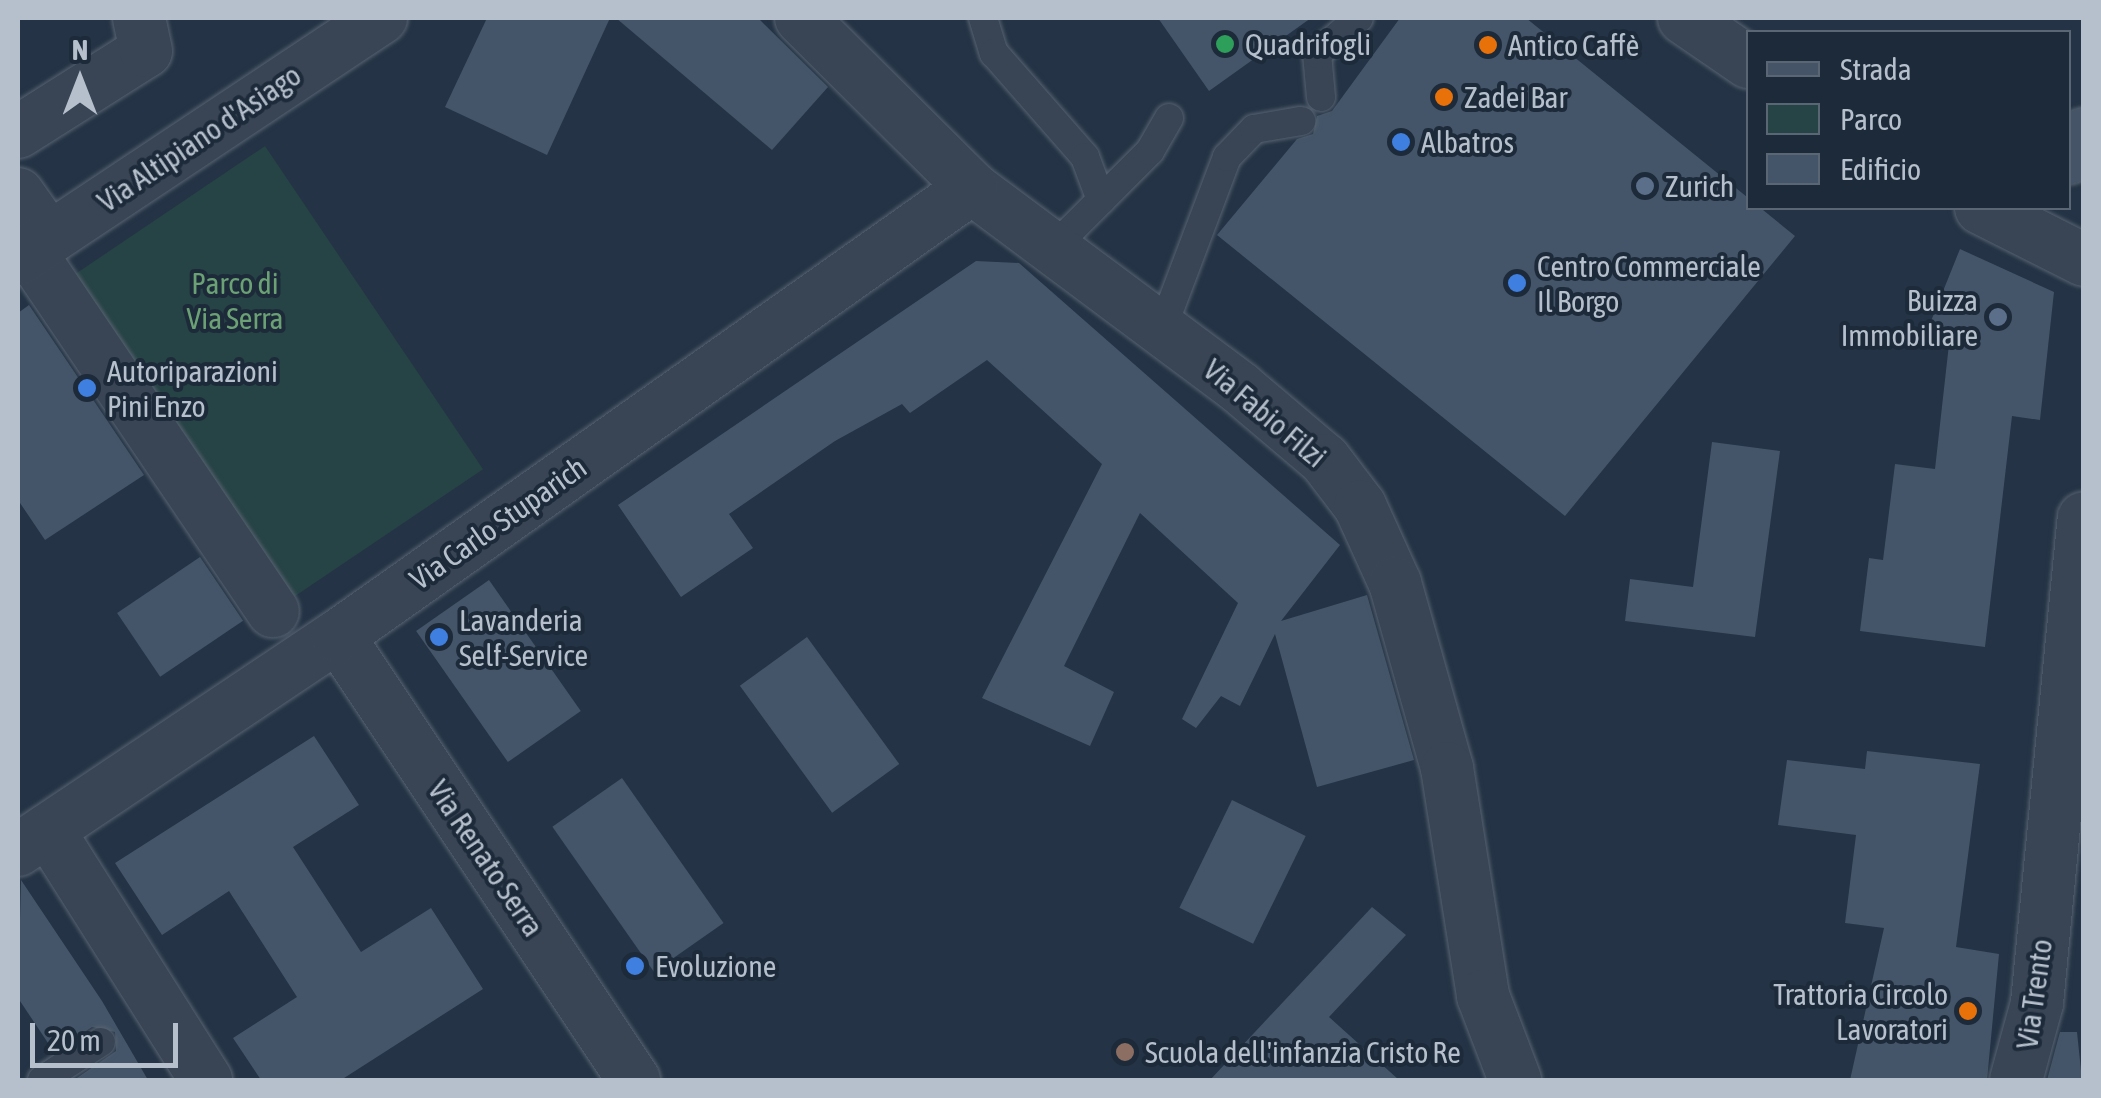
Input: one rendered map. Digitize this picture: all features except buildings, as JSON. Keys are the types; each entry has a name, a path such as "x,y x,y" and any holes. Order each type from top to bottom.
{"street":[{"path":"18,132 146,51 139,18"},
{"name":"Via Altipiano d'Asiago","path":"32,249 381,18"},
{"name":"Via Fabio Filzi","path":"801,18 972,188 1162,329 1326,460 1377,536 1446,768 1483,996 1515,1080"},
{"path":"1684,18 1746,61"},
{"name":"Via Carlo Stuparich","path":"32,840 338,636 972,188"},
{"path":"18,194 32,249 273,611"},
{"path":"1985,210 2084,260"},
{"name":"Via Trento","path":"2016,1080 2064,906 2084,518"},
{"name":"Via Renato Serra","path":"338,636 634,1080"},
{"path":"32,840 206,1080"}],"lane":[{"path":"982,18 994,53 1085,157 1102,200"},
{"path":"1321,96 1317,54 1360,18"},
{"path":"1052,248 1102,200 1168,118"},
{"path":"1162,329 1226,157 1254,129 1301,121"},
{"path":"42,1080 101,1042"}],"green space":[{"name":"Parco di Via Serra","path":"265,146 483,469 284,604 66,280"}],"place":[{"name":"Quadrifogli","path":"1225,44"},
{"name":"Antico Caffè","path":"1488,45"},
{"name":"Zadei Bar","path":"1444,97"},
{"name":"Albatros","path":"1401,142"},
{"name":"Zurich","path":"1645,186"},
{"name":"Centro Commerciale Il Borgo","path":"1517,283"},
{"name":"Buizza Immobiliare","path":"1998,317"},
{"name":"Autoriparazioni Pini Enzo","path":"87,388"},
{"name":"Lavanderia Self-Service","path":"439,637"},
{"name":"Evoluzione","path":"635,966"},
{"name":"Trattoria Circolo Lavoratori","path":"1968,1011"},
{"name":"Scuola dell'infanzia Cristo Re","path":"1125,1052"}]}
